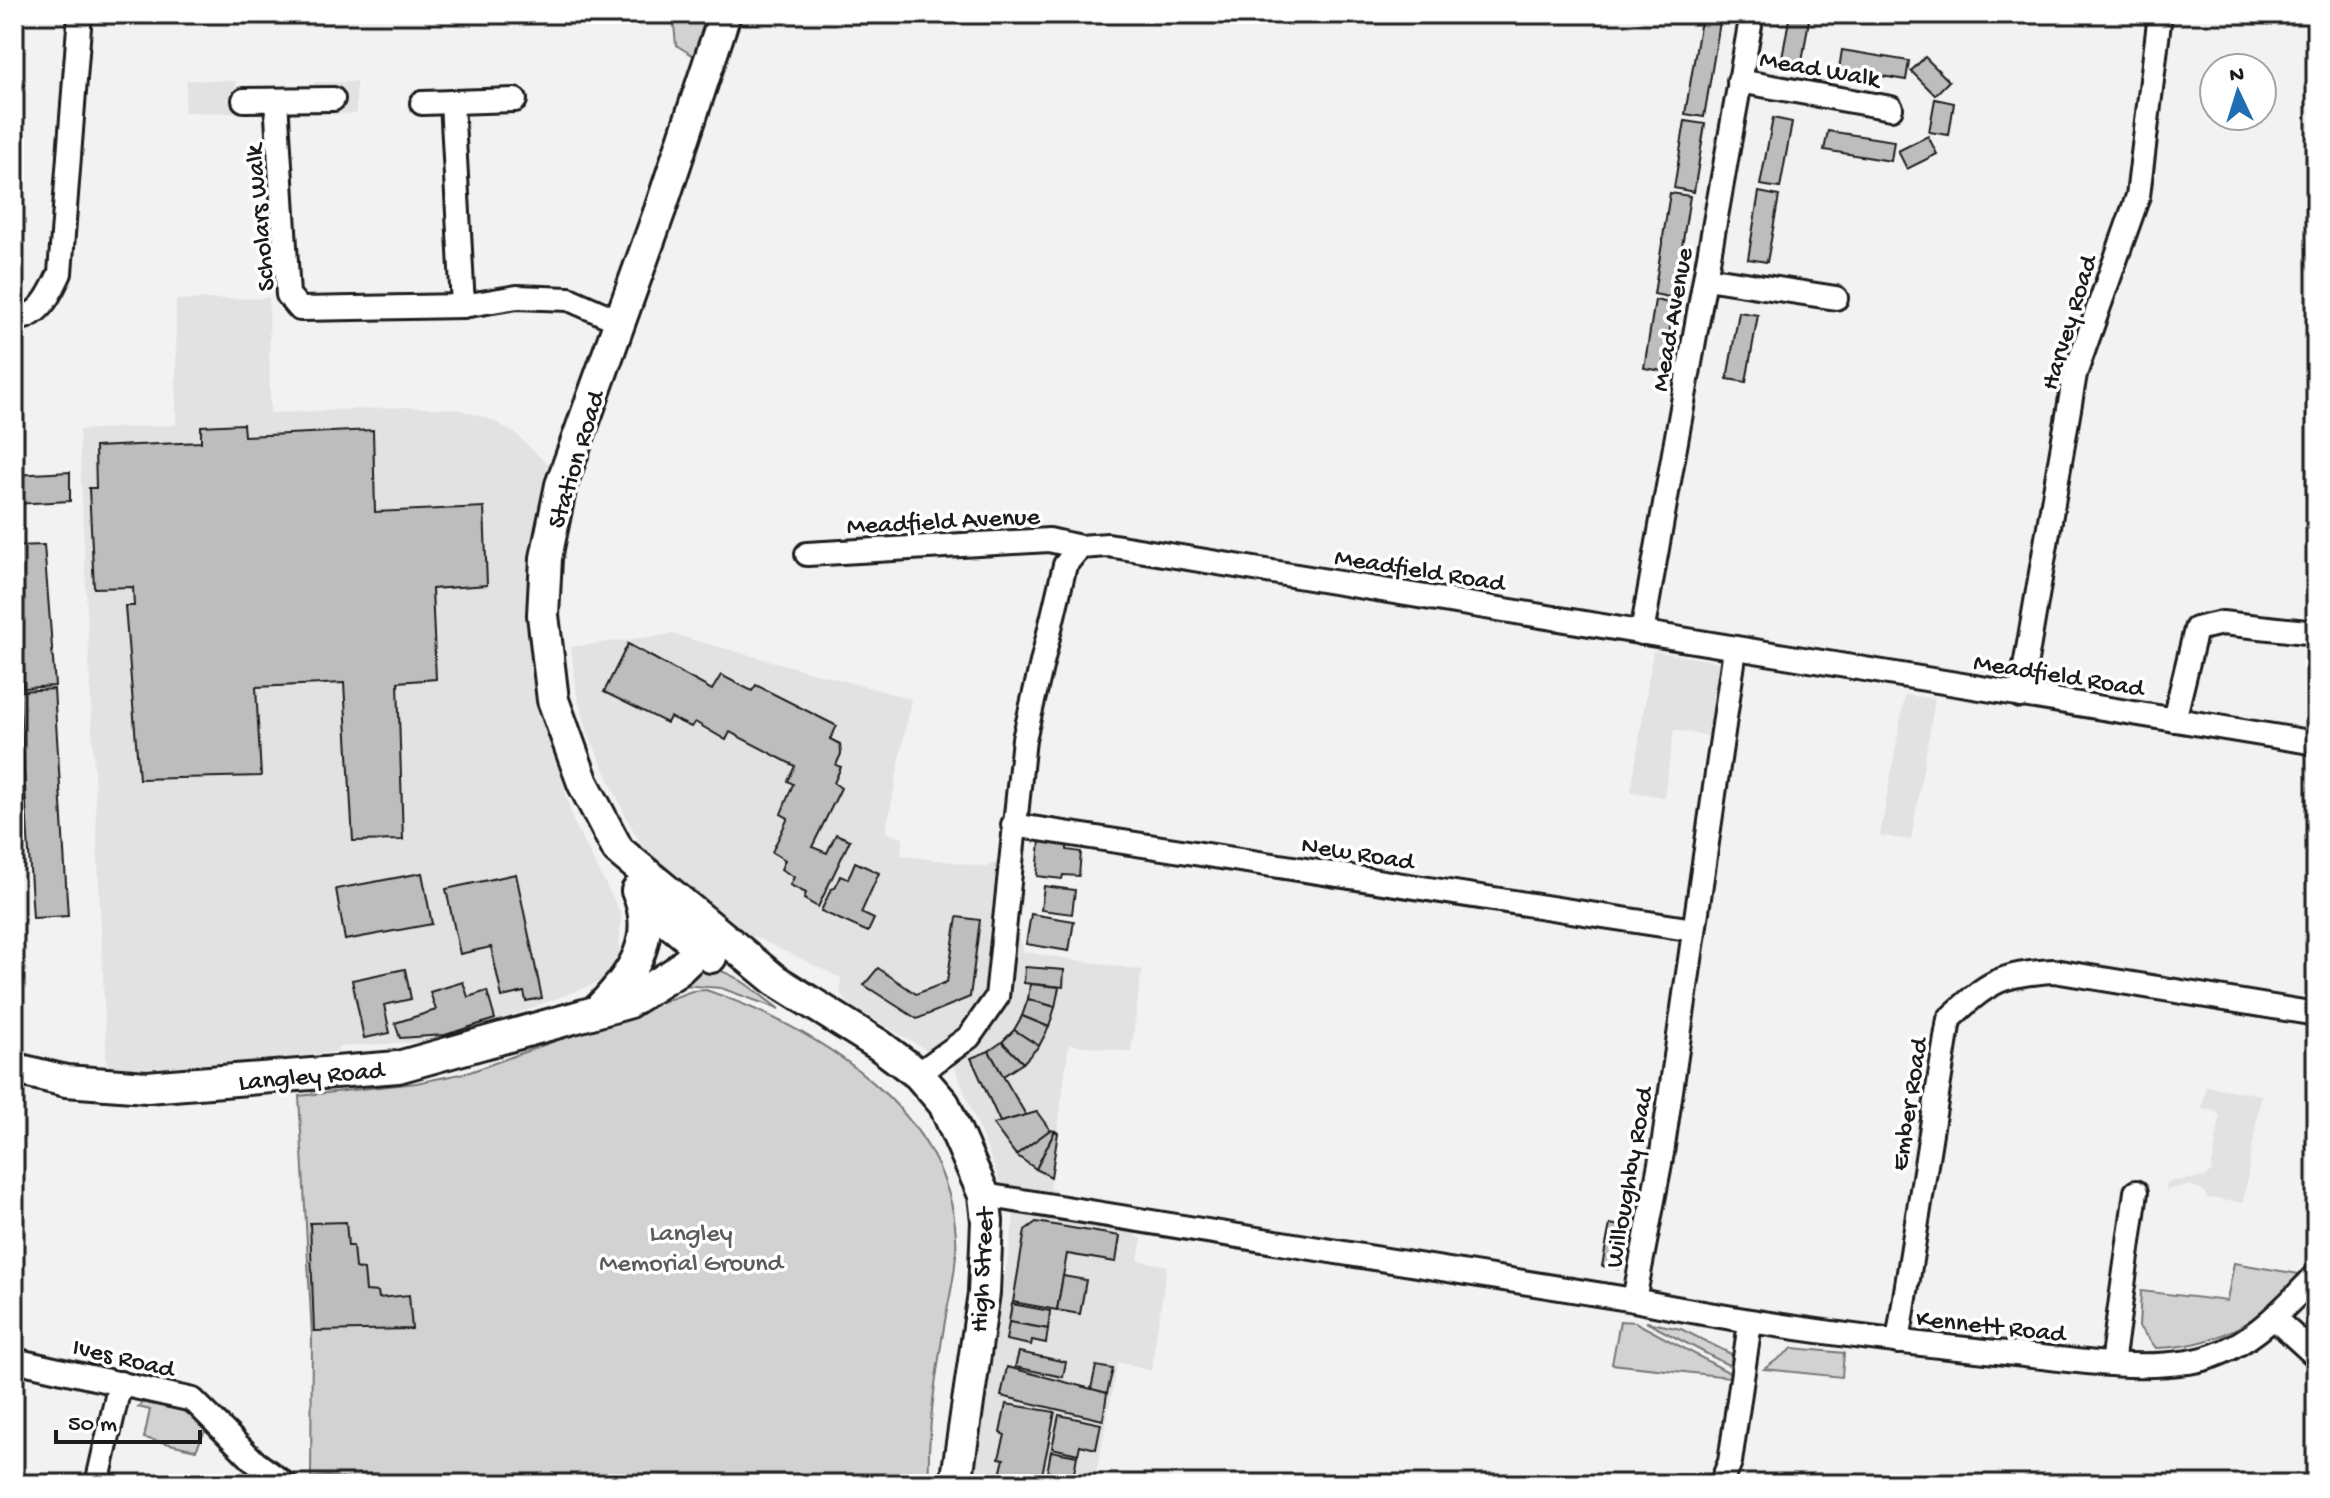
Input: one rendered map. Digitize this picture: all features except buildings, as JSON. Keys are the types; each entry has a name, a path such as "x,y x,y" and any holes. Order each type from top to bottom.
{"main road":[{"name":"Station Road","path":"695,935 618,850 583,783 553,700 543,615 546,558 561,485 725,14"},
{"path":"599,1009 622,985 643,949 645,926 641,899 618,850"},
{"path":"641,899 695,935"},
{"name":"High Street","path":"695,935 789,1007 879,1045 918,1074 944,1104 984,1195 987,1221 984,1293 956,1484"},
{"name":"Langley Road","path":"15,1068 66,1081 147,1087 409,1064 599,1009 623,994 695,935"}],"street":[{"path":"14,319 23,319 45,304 60,273 80,14"},
{"name":"Mead Avenue","path":"1642,633 1752,14"},
{"name":"Harvey Road","path":"2020,696 2075,374 2138,196 2160,14"},
{"name":"Mead Walk","path":"1739,81 1891,108"},
{"path":"244,100 333,99"},
{"name":"Scholars Walk","path":"276,100 288,295 300,309 463,306 517,297 569,299 619,321"},
{"path":"422,103 515,100"},
{"path":"452,102 463,306"},
{"path":"1706,278 1836,298"},
{"name":"Meadfield Avenue","path":"807,554 1049,540 1080,547"},
{"name":"Meadfield Road","path":"1080,547 1108,545 2316,743"},
{"path":"918,1074 969,1037 997,997 1024,739 1065,565 1080,547"},
{"path":"2174,720 2196,629 2222,623 2316,633"},
{"name":"Willoughby Road","path":"984,1195 1634,1300 1662,1153 1735,649"},
{"name":"New Road","path":"1013,825 1694,930"},
{"name":"Ember Road","path":"1898,1342 1949,1019 1984,986 2020,973 2054,971 2316,1014"},
{"path":"2112,1364 2136,1192"},
{"name":"Kennett Road","path":"1634,1300 1750,1323 1898,1342 2112,1364 2190,1362 2241,1343 2275,1319 2316,1275"},
{"path":"2275,1319 2316,1356"},
{"path":"1721,1484 1730,1462 1750,1323"},
{"name":"Ives Road","path":"14,1360 193,1400 255,1462 285,1484"},
{"path":"97,1484 120,1383"}],"shaded area":[{"path":"187,80 236,81 235,113 184,112"},
{"path":"314,82 356,82 356,114 313,114"},
{"path":"269,298 270,413 406,407 457,409 492,420 516,434 546,463 558,462 552,737 573,821 621,914 619,962 607,979 448,1040 337,1047 339,1051 249,1064 107,1069 79,430 176,425 176,300"},
{"path":"672,634 911,699 886,832 903,838 901,855 986,867 997,861 1024,952 1142,970 1131,1052 1069,1044 1050,1188 1142,1239 1138,1260 1167,1266 1151,1371 1118,1362 1094,1484 973,1484 1014,1217 954,1066 851,1006 840,993 841,978 755,937 740,936 656,871 627,819 589,736 577,695 571,647"},
{"path":"1653,651 1725,663 1714,737 1674,730 1664,797 1631,792"},
{"path":"1905,695 1935,699 1911,840 1880,836"},
{"path":"2206,1086 2261,1095 2243,1203 2207,1198 2204,1191 2190,1185 2166,1190 2167,1182 2205,1177 2211,1172 2220,1117 2215,1111 2202,1109"}],"green space":[{"path":"673,14 708,14 694,56 676,45"},
{"path":"707,968 736,978 779,1009 721,988 681,985 687,976"},
{"name":"Langley Memorial Ground","path":"706,990 790,1026 831,1051 869,1079 902,1111 929,1148 947,1190 956,1247 933,1402 929,1484 376,1484 328,1476 311,1478 312,1335 299,1096 416,1083 470,1072 692,991"},
{"path":"2234,1263 2299,1274 2270,1305 2236,1328 2199,1343 2156,1348 2139,1327 2141,1291 2227,1301"},
{"path":"1620,1321 1635,1322 1730,1373 1729,1377 1612,1364"},
{"path":"1646,1322 1681,1329 1731,1354 1732,1367"},
{"path":"1793,1348 1844,1353 1842,1377 1764,1369"},
{"path":"146,1401 178,1408 208,1425 196,1450 144,1438 150,1410 138,1407"}]}
